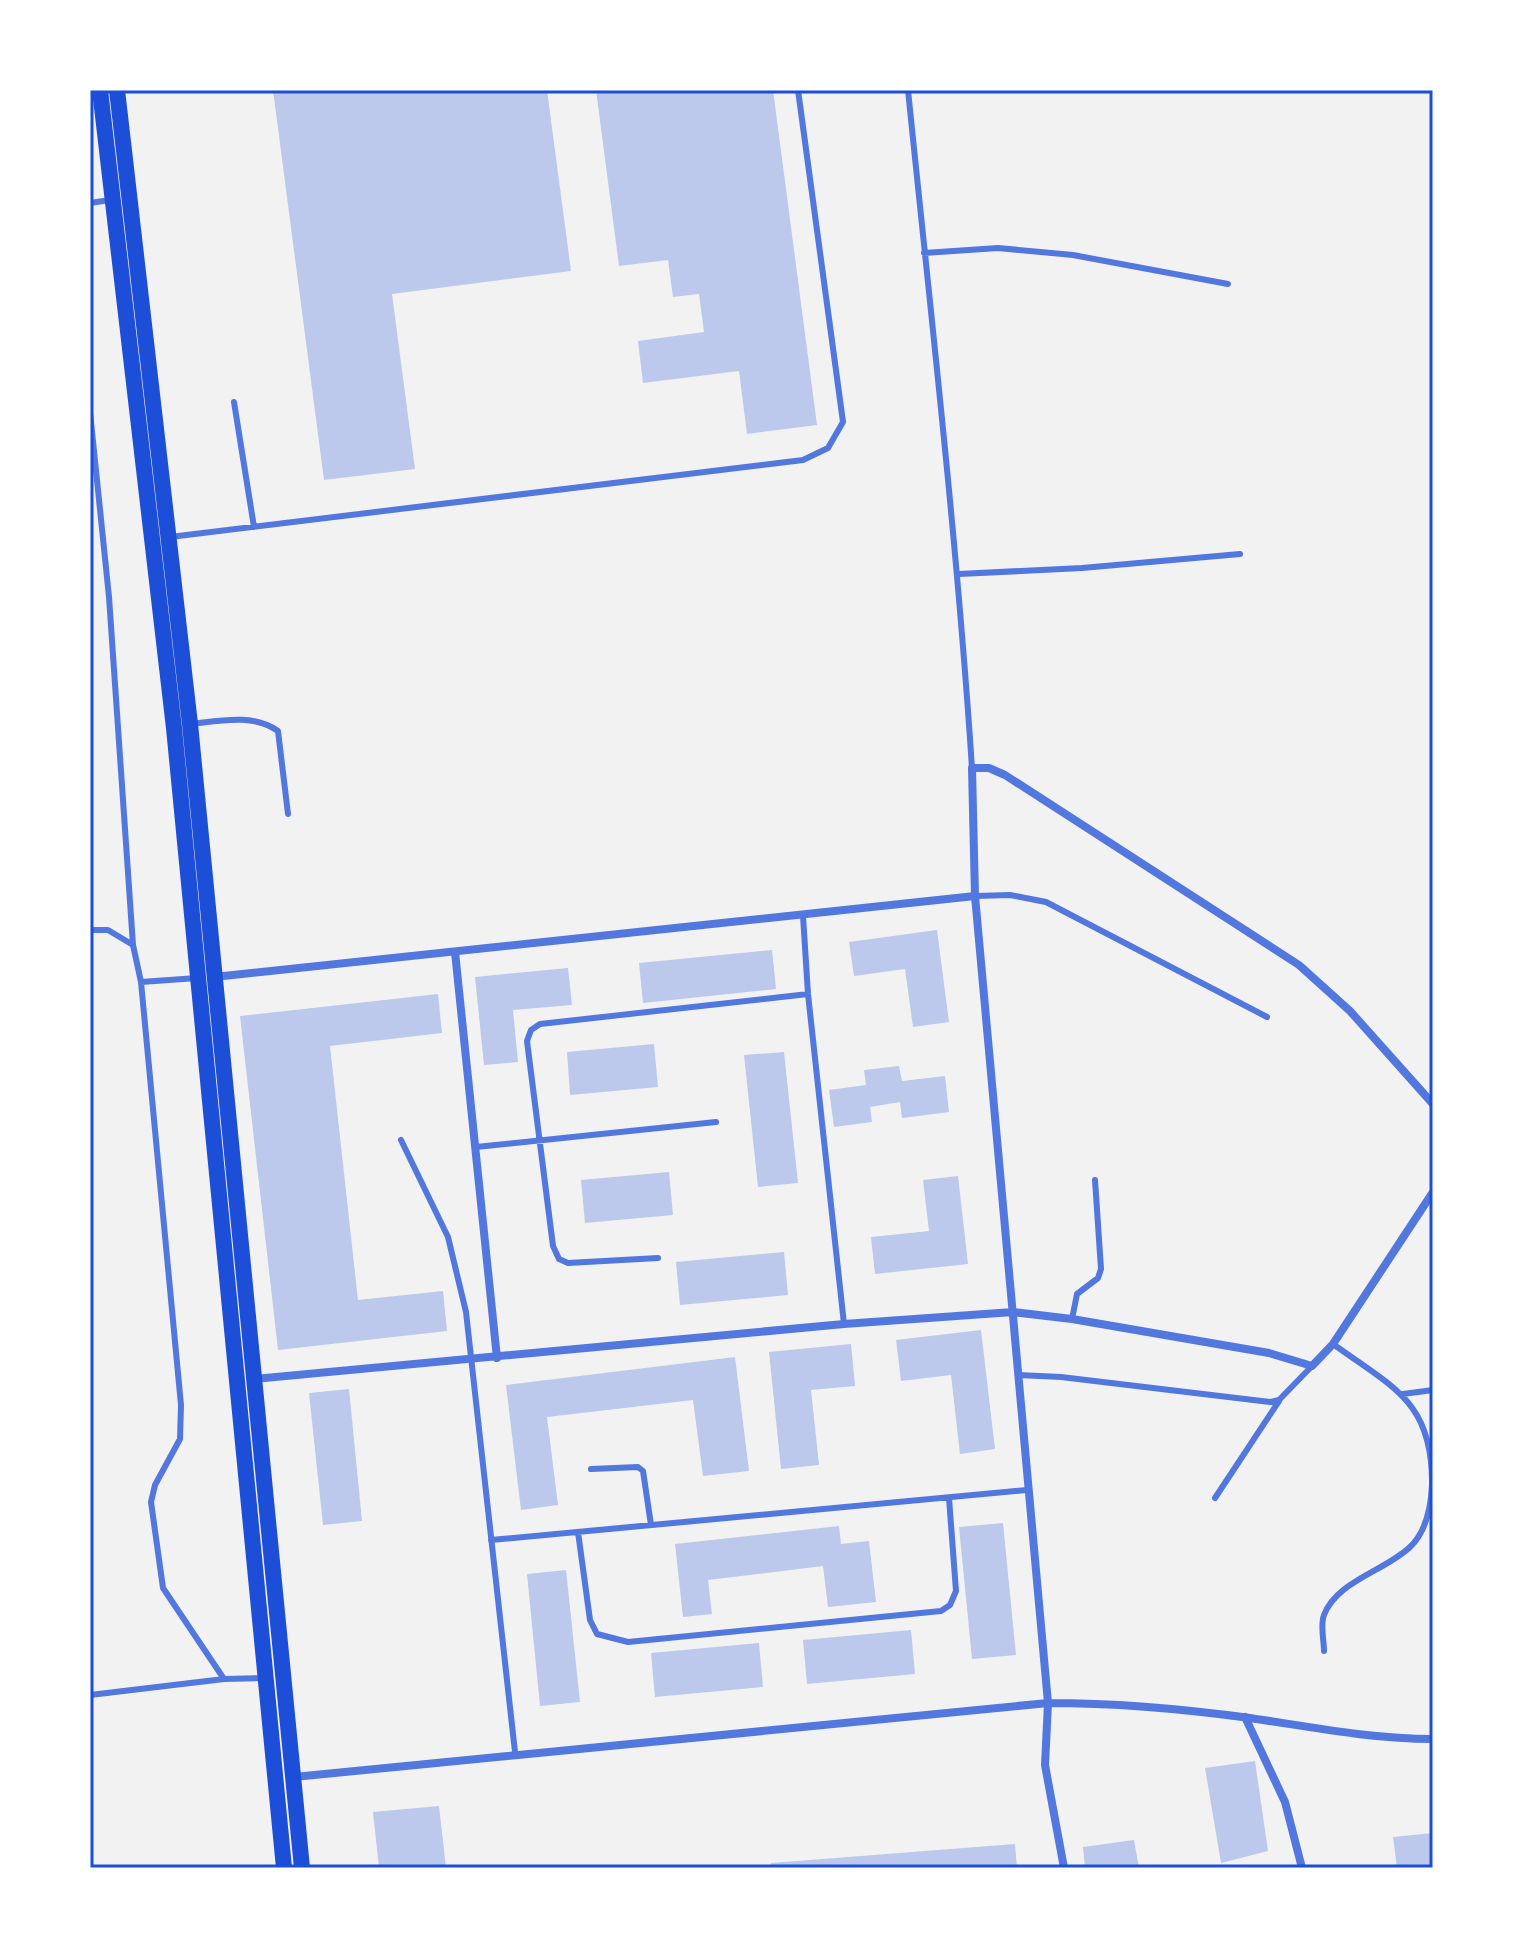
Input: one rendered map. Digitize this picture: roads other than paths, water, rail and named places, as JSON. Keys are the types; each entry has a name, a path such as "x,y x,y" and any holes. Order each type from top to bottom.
{"main road":[{"path":"100,90 174,728 284,1868"},
{"path":"117,90 190,724 302,1868"}],"street":[{"path":"1064,1868 1045,1765 1048,1703 975,896 972,768 989,768 1005,775 1299,965 1350,1011 1433,1104"},
{"path":"197,978 975,896"},
{"path":"455,952 497,1358"},
{"path":"237,1382 844,1324 1013,1312 1072,1319 1269,1353 1312,1366 1333,1344 1433,1192"},
{"path":"293,1777 515,1752 1048,1703 1094,1703 1245,1717 1396,1739 1433,1739"},
{"path":"1245,1717 1285,1802 1302,1868"}],"lane":[{"path":"170,537 803,460 828,448 843,422 798,90"},
{"path":"908,90 959,574 972,768"},
{"path":"90,203 113,199"},
{"path":"924,253 998,248 1073,255 1228,284"},
{"path":"234,402 254,527"},
{"path":"90,412 109,597 133,945 141,982 181,1405 180,1439 155,1485 151,1502 163,1588 224,1679"},
{"path":"959,574 1082,568 1240,554"},
{"path":"190,724 233,720 262,722 278,731 288,814"},
{"path":"975,896 1010,895 1046,902 1267,1017"},
{"path":"803,916 808,994 844,1324"},
{"path":"90,930 108,930 133,945"},
{"path":"141,982 197,978"},
{"path":"658,1258 568,1263 559,1259 553,1246 527,1041 531,1030 540,1024 808,994"},
{"path":"476,1147 716,1122"},
{"path":"401,1140 448,1237 456,1264 473,1360 515,1752"},
{"path":"1072,1319 1077,1294 1098,1278 1101,1269 1095,1180"},
{"path":"1324,1651 1323,1617 1334,1597 1411,1546 1431,1508 1432,1457 1418,1412 1403,1394 1333,1344"},
{"path":"1215,1498 1279,1400 1312,1366"},
{"path":"1018,1375 1077,1378 1262,1402 1279,1400"},
{"path":"1403,1394 1433,1390"},
{"path":"591,1469 638,1467 643,1471 651,1525"},
{"path":"491,1540 1027,1490"},
{"path":"578,1532 590,1620 597,1634 628,1642 941,1611 950,1605 956,1591 949,1498"},
{"path":"90,1695 224,1679 266,1678"}]}
